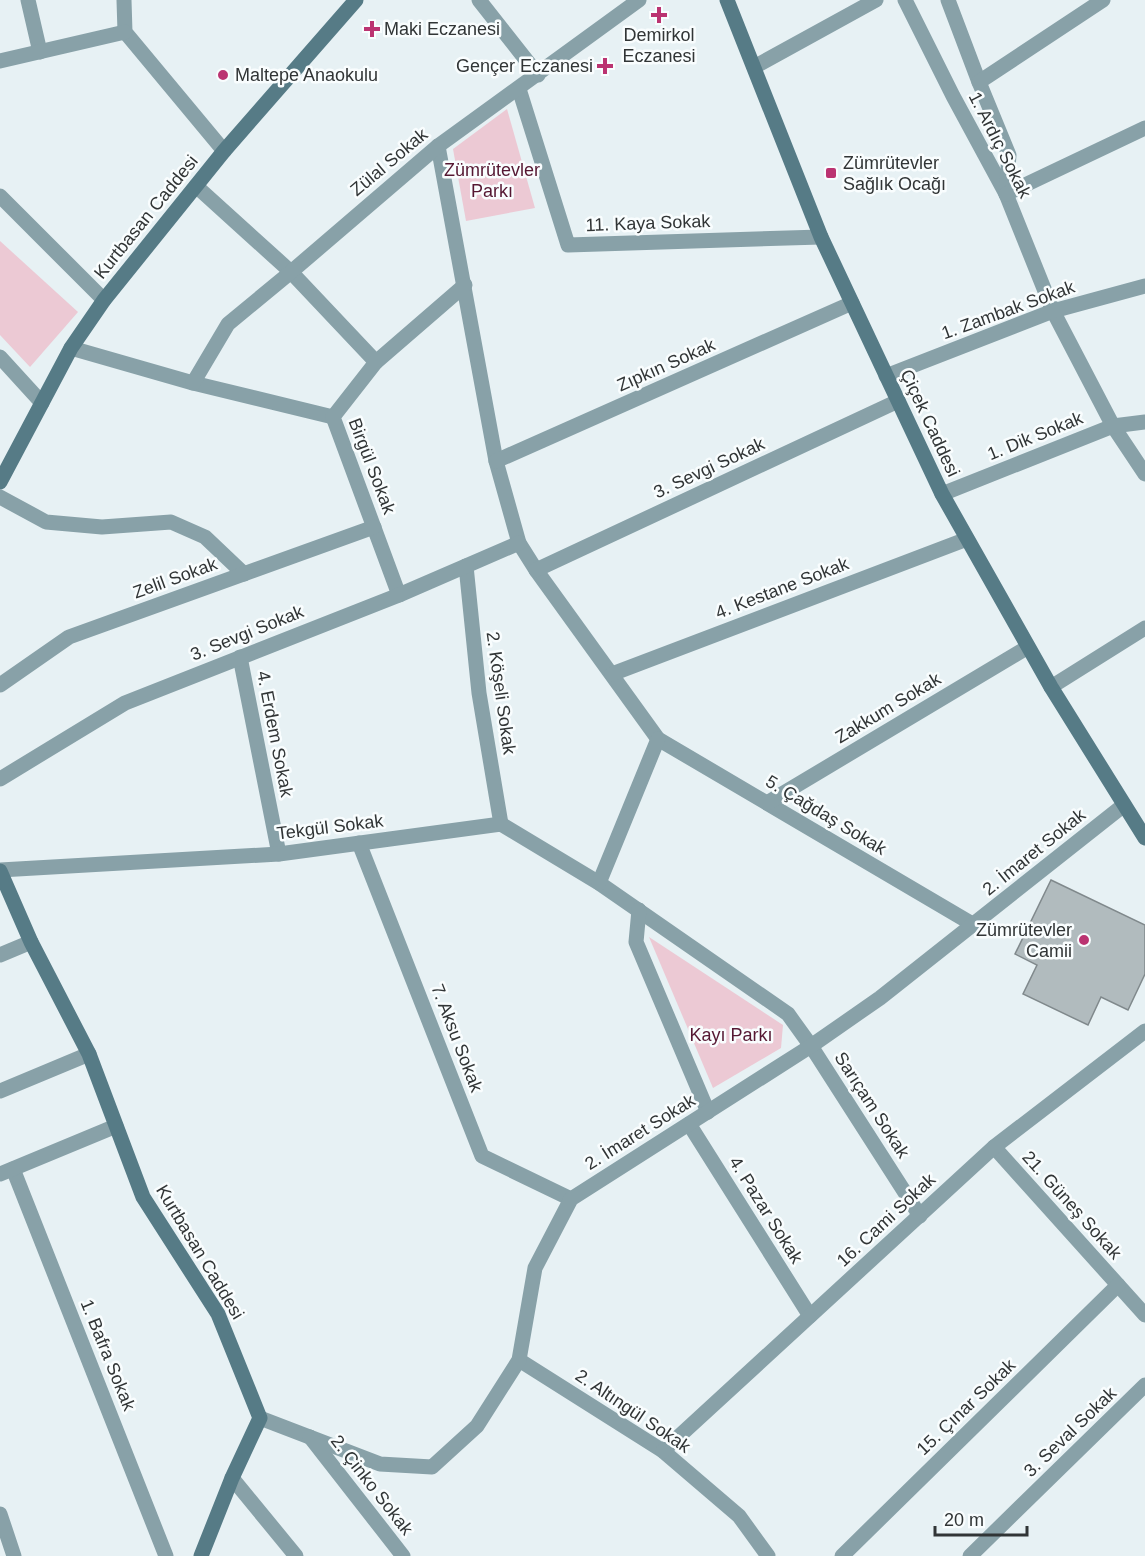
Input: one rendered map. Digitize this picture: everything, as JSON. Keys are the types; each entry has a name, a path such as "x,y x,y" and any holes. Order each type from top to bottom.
{"main road":[{"name":"Kurtbasan Caddesi","path":"0,482 72,348 104,300 224,151 356,0"},
{"name":"Çiçek Caddesi","path":"727,0 822,237 942,494 1051,687 1145,838"},
{"name":"Kurtbasan Caddesi","path":"0,870 31,942 89,1054 143,1197 218,1314 260,1418"},
{"path":"201,1556 232,1478 260,1418"}],"street":[{"path":"28,0 40,52"},
{"path":"124,0 125,32 224,151"},
{"path":"479,0 538,75"},
{"name":"Zülal Sokak","path":"193,383 228,324 438,146 639,0"},
{"path":"754,67 876,0"},
{"name":"1. Ardıç Sokak","path":"905,0 1006,194 1053,311 1113,426 1145,474"},
{"path":"948,0 1010,155 1006,194"},
{"path":"979,82 1103,0"},
{"path":"0,61 125,32"},
{"name":"11. Kaya Sokak","path":"519,89 568,245 822,237"},
{"path":"1006,194 1145,128"},
{"path":"438,146 496,462 519,543"},
{"path":"196,186 291,272 376,362"},
{"path":"0,196 104,300"},
{"name":"Birgül Sokak","path":"399,595 333,417 376,362 465,285"},
{"name":"1. Zambak Sokak","path":"886,376 1053,311 1145,286"},
{"name":"Zıpkın Sokak","path":"496,462 852,303"},
{"path":"72,348 193,383 333,417"},
{"path":"0,357 42,403"},
{"name":"3. Sevgi Sokak","path":"537,570 898,401"},
{"name":"1. Dik Sokak","path":"942,494 1113,426 1145,422"},
{"path":"0,497 46,522 102,527 171,522 205,537 244,574"},
{"name":"Zelil Sokak","path":"0,685 69,637 374,527"},
{"name":"4. Kestane Sokak","path":"612,674 967,539"},
{"name":"3. Sevgi Sokak","path":"0,779 125,703 399,595 519,543"},
{"name":"5. Çağdaş Sokak","path":"519,543 658,738 974,924"},
{"name":"2. Köşeli Sokak","path":"466,566 479,693 501,824"},
{"path":"1051,687 1145,628"},
{"name":"Zakkum Sokak","path":"767,802 1028,647"},
{"name":"4. Erdem Sokak","path":"240,657 279,854"},
{"path":"600,883 658,738"},
{"name":"2. İmaret Sokak","path":"571,1199 811,1047 880,998 1124,805"},
{"path":"501,824 600,883 788,1014 811,1047"},
{"name":"Tekgül Sokak","path":"0,870 279,854 501,824"},
{"name":"7. Aksu Sokak","path":"359,843 482,1156 571,1199"},
{"path":"639,910 636,942 708,1112"},
{"path":"0,955 31,942"},
{"name":"16. Cami Sokak","path":"663,1451 994,1147 1145,1031"},
{"name":"Sarıçam Sokak","path":"811,1047 920,1216"},
{"path":"0,1091 89,1054"},
{"name":"4. Pazar Sokak","path":"689,1124 810,1316"},
{"path":"7,1171 116,1126"},
{"name":"21. Güneş Sokak","path":"994,1147 1145,1315"},
{"name":"1. Bafra Sokak","path":"7,1171 166,1556"},
{"path":"260,1418 380,1464 432,1467 477,1426 519,1360 535,1268 571,1199"},
{"name":"15. Çınar Sokak","path":"842,1556 1118,1285"},
{"name":"2. Altıngül Sokak","path":"519,1360 663,1451 739,1516 768,1556"},
{"name":"3. Seval Sokak","path":"970,1556 1145,1385"},
{"name":"2. Çinko Sokak","path":"310,1437 403,1556"},
{"path":"232,1478 296,1556"},
{"path":"0,1514 14,1556"}],"green space":[{"name":"Zümrütevler Parkı","path":"507,109 535,208 466,221 453,149"},
{"path":"0,241 78,312 30,367 0,335"},
{"name":"Kayı Parkı","path":"649,937 783,1025 781,1048 713,1088"}],"building":[{"name":"Zümrütevler Camii","path":"1051,880 1145,925 1145,974 1128,1010 1101,997 1088,1025 1023,994 1037,965 1015,954"}],"place":[{"name":"Demirkol Eczanesi","path":"659,15"},
{"name":"Maki Eczanesi","path":"372,29"},
{"name":"Gençer Eczanesi","path":"605,66"},
{"name":"Maltepe Anaokulu","path":"223,75"},
{"name":"Zümrütevler Sağlık Ocağı","path":"831,173"},
{"name":"Zümrütevler Camii","path":"1084,940"}]}
